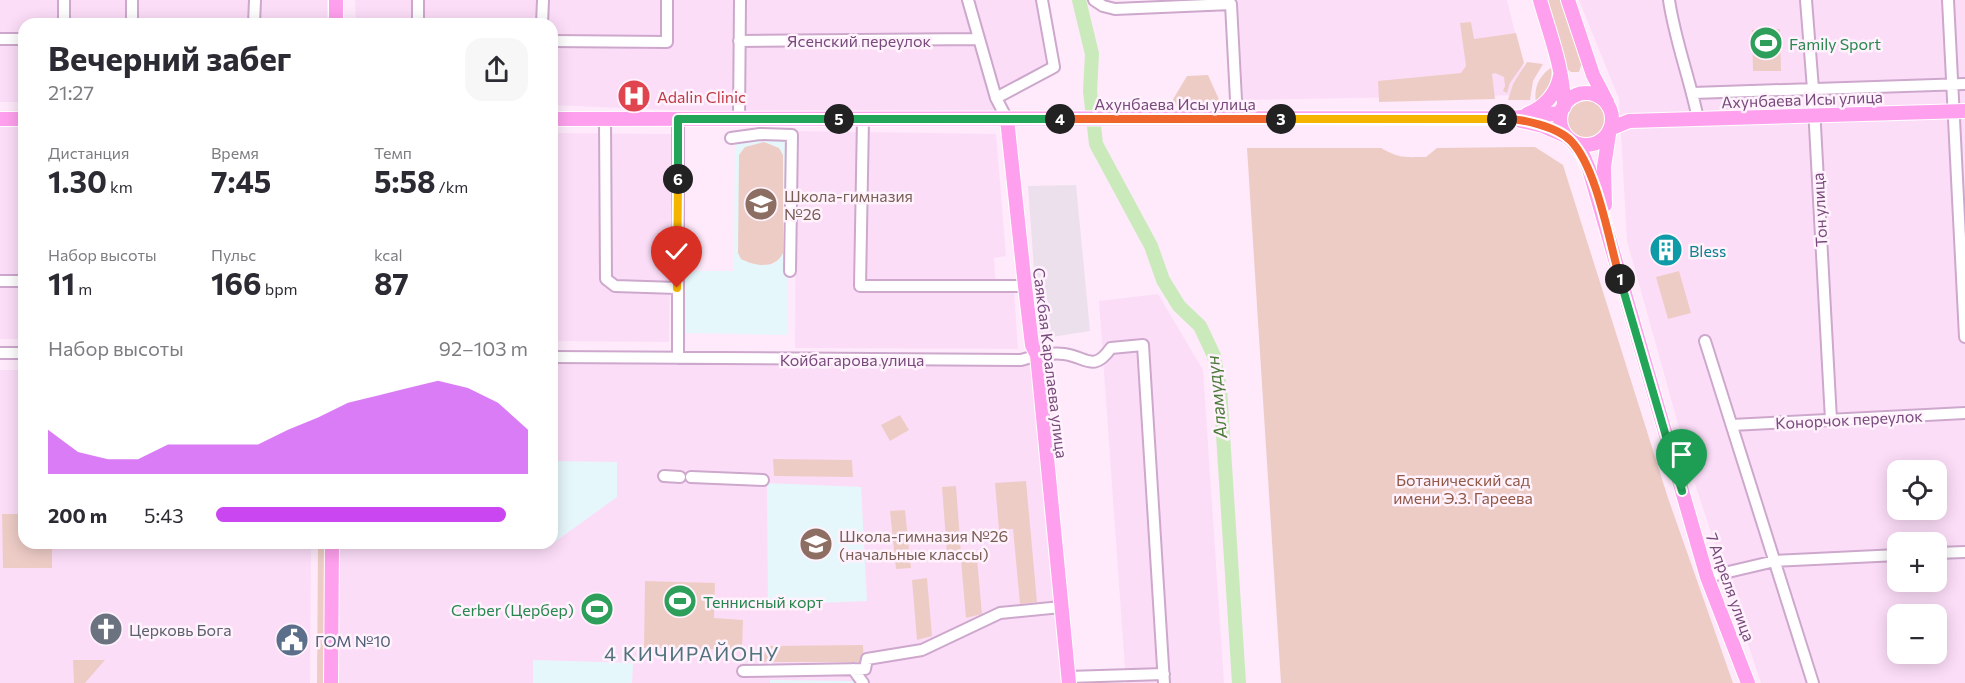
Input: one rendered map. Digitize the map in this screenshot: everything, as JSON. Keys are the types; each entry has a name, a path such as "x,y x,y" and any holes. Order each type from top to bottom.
{"main road":[{"path":"336,0 336,18"},
{"path":"1540,0 1561,71 1560,122 1569,139 1587,146 1594,144 1610,131 1612,116 1593,75 1568,0"},
{"path":"1510,118 1532,112 1550,98 1558,84 1561,71"},
{"path":"1562,110 1574,96 1589,93 1596,95 1609,106"},
{"name":"Ахунбаева Исы улица","path":"1609,106 1639,121"},
{"name":"Ахунбаева Исы улица","path":"558,119 1510,118 1562,110"},
{"name":"Ахунбаева Исы улица","path":"1610,131 1629,121 1960,111"},
{"name":"Ахунбаева Исы улица","path":"1510,118 1543,126 1569,139"},
{"path":"0,119 18,119"},
{"name":"Саякбая Каралаева улица","path":"1007,119 1032,345 1037,355 1069,680"},
{"name":"7 Апреля улица","path":"1606,225 1604,167 1610,131"},
{"name":"7 Апреля улица","path":"1569,139 1583,155 1589,169 1707,577 1748,683"},
{"path":"331,683 332,549"}],"street":[{"path":"64,0 64,18"},
{"path":"132,0 132,18"},
{"path":"255,0 255,18"},
{"path":"418,0 418,18"},
{"path":"542,18 543,0"},
{"path":"558,41 667,42 667,0"},
{"path":"740,0 740,119"},
{"path":"968,0 996,98 1007,119"},
{"path":"996,98 1054,67 1042,0"},
{"path":"1094,0 1103,6 1115,9 1232,4 1237,119"},
{"path":"1669,0 1674,29 1693,93 1698,119"},
{"name":"Тон улица","path":"1806,0 1831,420"},
{"path":"1948,0 1953,84 1960,111 1965,337"},
{"path":"0,39 18,39"},
{"name":"Ясенский переулок","path":"740,41 978,39"},
{"path":"1693,93 1965,84"},
{"path":"605,119 606,279 615,286 677,288"},
{"path":"678,119 678,358"},
{"path":"862,119 860,286 1025,286"},
{"path":"731,138 760,134 792,135 790,271"},
{"path":"0,281 18,281"},
{"path":"1705,341 1814,683"},
{"name":"Койбагарова улица","path":"558,357 1021,360 1037,355 1065,354 1095,363 1101,360 1111,348 1143,345 1164,678"},
{"path":"0,353 18,353"},
{"name":"Конорчок переулок","path":"1732,424 1965,413"},
{"path":"664,476 763,480"},
{"path":"1947,553 1965,552"},
{"path":"1707,577 1775,561 1887,556"},
{"path":"743,671 865,669 867,659 922,650 1000,613 1061,607"},
{"path":"853,669 862,683"},
{"path":"1069,680 1164,678"}],"shaded area":[{"path":"0,0 130,0 130,18 18,18 18,102 0,102"},
{"path":"137,0 327,0 327,18 137,18"},
{"path":"355,0 737,0 737,113 558,105 558,18 356,18"},
{"path":"743,0 1040,0 1052,65 992,92 1001,114 742,113"},
{"path":"1238,0 1507,0 1526,78 1526,95 1243,100"},
{"path":"1579,0 1965,0 1965,683 1761,683 1694,481 1627,241 1619,99"},
{"path":"0,125 18,125 18,339 0,339"},
{"path":"796,131 996,134 1006,256 994,258 996,291 1014,291 1018,349 795,348"},
{"path":"558,133 672,134 669,342 558,341"},
{"name":"Школа-гимназия №26","path":"735,138 789,138 787,335 685,333 685,271 734,271"},
{"path":"1076,185 1090,331 1039,339 1028,186"},
{"path":"1158,294 1203,370 1224,683 1126,683 1099,301"},
{"name":"4 КИЧИРАЙОНУ","path":"558,362 1031,365 1063,683 336,683 337,549 558,549"},
{"path":"0,370 18,370 18,549 311,549 310,683 0,683"},
{"path":"558,461 617,462 617,497 558,540"},
{"name":"Школа-гимназия №26 (начальные классы)","path":"767,483 861,487 867,601 768,605"},
{"path":"533,660 633,663 632,683 533,683"},
{"path":"770,680 853,681 855,683 770,683"}],"green space":[{"path":"1546,0 1563,0 1582,62 1579,72 1571,72 1566,68"},
{"path":"1471,22 1474,39 1516,33 1524,63 1510,83 1507,93 1503,91 1504,77 1495,73 1492,74 1495,99 1379,102 1378,81 1461,73 1466,66 1460,23"},
{"name":"Family Sport","path":"1780,29 1781,71 1753,71 1752,30"},
{"path":"1527,62 1543,64 1533,81 1530,100 1508,100 1513,84"},
{"path":"1551,68 1550,83 1537,105 1536,89 1543,75"},
{"path":"1208,75 1221,104 1169,106 1187,76"},
{"path":"1587,101 1601,106 1606,120 1601,134 1587,139 1573,134 1568,120 1573,106"},
{"path":"764,142 779,148 783,155 783,253 775,262 764,265 741,259 738,253 739,155 745,147"},
{"name":"Ботанический сад имени Э.З. Гареева","path":"1535,147 1563,165 1668,498 1733,683 1281,683 1247,148 1381,148 1403,157 1426,157 1437,148"},
{"path":"1679,271 1691,313 1668,319 1656,277"},
{"path":"900,415 909,430 890,441 881,425"},
{"path":"773,459 852,460 853,477 774,476"},
{"path":"1026,481 1037,602 1020,604 1013,529 999,530 995,483"},
{"path":"956,486 961,553 947,554 942,487"},
{"path":"905,510 911,568 896,569 890,511"},
{"path":"2,514 18,514 18,549 52,549 52,568 3,568"},
{"path":"318,549 325,549 324,683 317,683"},
{"path":"977,559 982,614 966,618 961,561"},
{"path":"927,578 932,636 917,640 912,580"},
{"name":"Теннисный корт","path":"645,581 715,583 714,618 743,620 742,650 644,648"},
{"path":"863,645 864,662 760,662 767,646"},
{"path":"73,660 105,660 85,683 74,683"}],"waterway":[{"name":"Аламүдүн","path":"1079,0 1092,54 1090,91 1096,144 1151,246 1163,280 1179,306 1200,326 1214,356 1220,388 1239,683"}],"place":[{"name":"Family Sport","path":"1766,43"},
{"name":"Adalin Clinic","path":"634,96"},
{"name":"Школа-гимназия №26","path":"761,204"},
{"name":"Bless","path":"1666,250"},
{"name":"Школа-гимназия №26 (начальные классы)","path":"816,544"},
{"name":"Теннисный корт","path":"680,601"},
{"name":"Cerber (Цербер)","path":"597,609"},
{"name":"Церковь Бога","path":"106,629"},
{"name":"ГОМ №10","path":"292,640"}],"district":[{"name":"4 КИЧИРАЙОНУ","path":"692,653"}],"route":[{"path":"677,288 678,119 1510,118 1543,126 1566,136 1583,155 1606,225 1682,491"}]}
